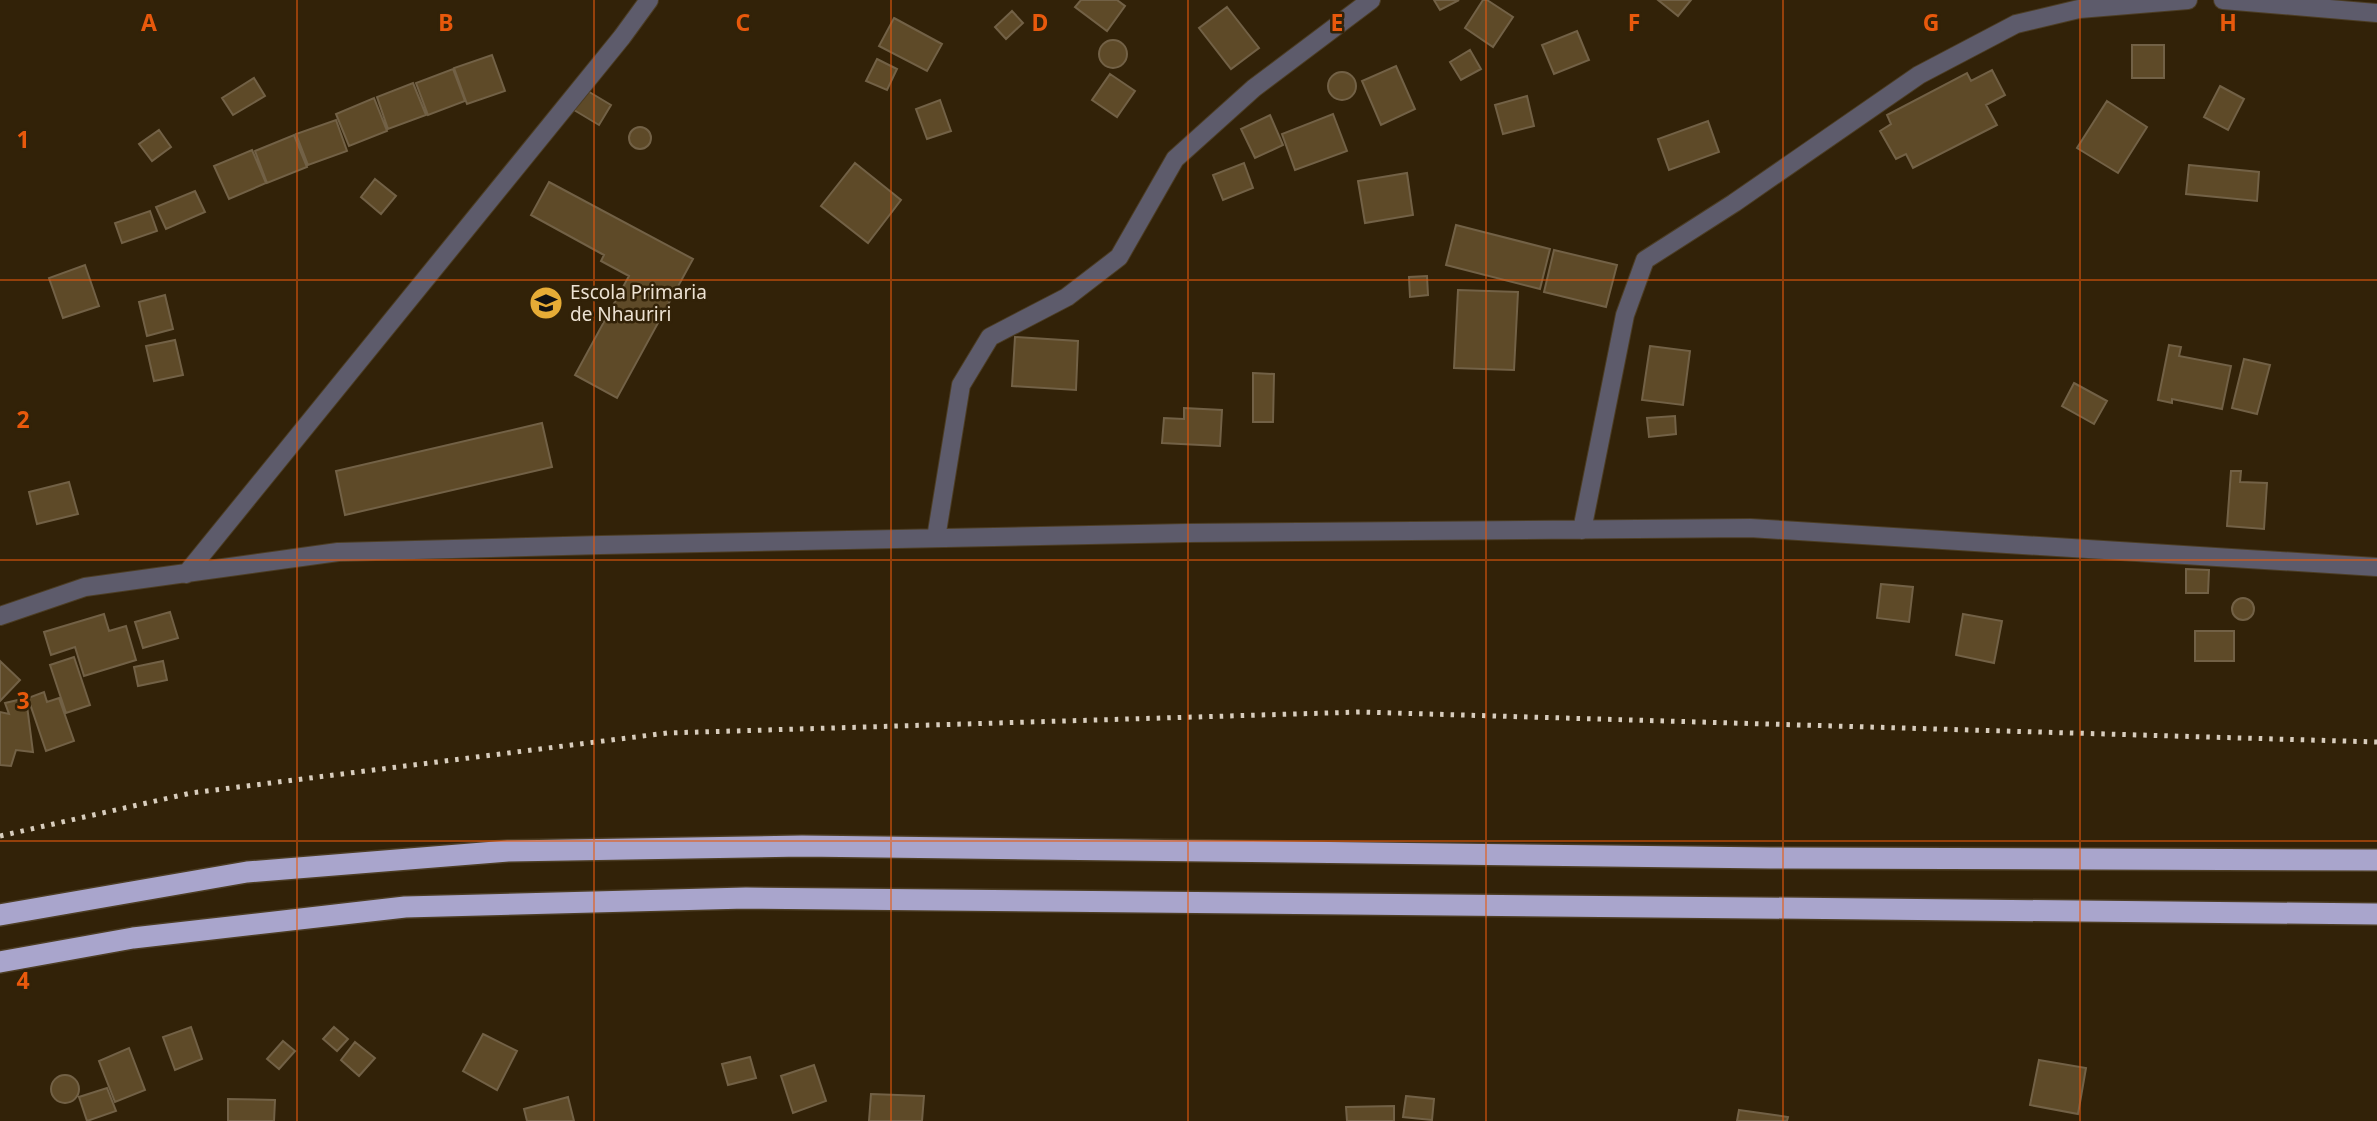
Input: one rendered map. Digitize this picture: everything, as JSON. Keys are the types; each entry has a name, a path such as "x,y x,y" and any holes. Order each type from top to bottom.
{"highway":[{"path":"0,915 247,872 522,850 802,846 1770,858 2377,860"},
{"path":"0,962 134,938 405,907 746,898 2377,914"}],"street":[{"path":"186,573 649,0"},
{"path":"936,538 961,385 990,337 1067,296 1119,257 1175,159 1254,88 1371,0"},
{"path":"1582,530 1625,315 1644,260 1734,203 1919,75 2016,24 2079,9 2188,0"},
{"path":"2223,0 2377,13"},
{"path":"0,616 85,587 338,552 936,538 1750,528 2377,567"}],"building":[{"path":"1081,0 1117,0 1125,6 1107,31 1075,7"},
{"path":"1434,0 1459,0 1440,10"},
{"path":"1483,0 1513,17 1493,47 1465,28"},
{"path":"1658,0 1691,0 1678,16"},
{"path":"1227,7 1259,48 1231,69 1199,28"},
{"path":"1012,11 1023,23 1006,39 995,27"},
{"path":"894,18 942,44 927,71 879,46"},
{"path":"1577,31 1589,60 1554,74 1542,45"},
{"path":"1113,40 1123,44 1127,54 1123,64 1113,68 1103,64 1099,54 1103,44"},
{"path":"2132,45 2164,45 2164,78 2132,78"},
{"path":"1470,50 1481,69 1461,80 1450,62"},
{"path":"492,55 505,91 467,104 454,68"},
{"path":"877,59 897,69 887,90 866,81"},
{"path":"1396,66 1415,109 1381,125 1362,81"},
{"path":"453,69 465,101 428,115 416,83"},
{"path":"1992,70 2005,95 1986,105 1997,125 1913,168 1906,154 1896,159 1880,131 1891,124 1887,115 1967,73 1971,81"},
{"path":"1342,72 1352,76 1356,86 1352,96 1342,100 1332,96 1328,86 1332,76"},
{"path":"1110,74 1135,91 1117,117 1092,100"},
{"path":"254,78 265,96 233,115 222,98"},
{"path":"413,83 426,115 388,129 377,97"},
{"path":"2220,86 2244,99 2228,130 2204,117"},
{"path":"586,90 611,105 599,125 574,110"},
{"path":"1527,96 1534,126 1503,134 1495,105"},
{"path":"374,98 387,131 349,146 336,114"},
{"path":"940,100 951,131 927,139 916,109"},
{"path":"2107,101 2147,127 2118,173 2077,148"},
{"path":"1333,114 1347,151 1295,170 1282,134"},
{"path":"1270,115 1283,145 1255,158 1241,129"},
{"path":"336,120 347,151 308,165 296,134"},
{"path":"1708,121 1719,152 1669,170 1658,139"},
{"path":"640,127 648,130 651,138 648,146 640,149 632,146 629,138 632,130"},
{"path":"159,130 171,147 152,161 139,144"},
{"path":"294,135 307,167 267,183 255,151"},
{"path":"252,150 266,183 229,199 214,166"},
{"path":"855,163 901,200 868,243 821,206"},
{"path":"1244,163 1253,188 1223,200 1213,175"},
{"path":"2189,165 2259,172 2257,201 2186,194"},
{"path":"1407,173 1413,215 1365,223 1358,181"},
{"path":"375,179 396,196 381,214 361,197"},
{"path":"549,182 693,259 617,398 575,375 629,276 601,261 604,255 531,215"},
{"path":"195,191 205,212 166,229 156,207"},
{"path":"150,211 157,231 122,243 115,223"},
{"path":"1456,225 1550,249 1540,289 1446,265"},
{"path":"1554,250 1617,265 1606,307 1544,292"},
{"path":"85,265 99,306 63,318 49,278"},
{"path":"1427,276 1428,295 1410,297 1409,277"},
{"path":"1458,290 1518,292 1514,370 1454,368"},
{"path":"165,295 173,329 147,336 139,302"},
{"path":"1015,337 1078,341 1076,390 1012,386"},
{"path":"175,340 183,375 154,381 146,346"},
{"path":"2169,345 2181,347 2179,356 2231,366 2222,409 2172,399 2172,403 2158,400"},
{"path":"1650,346 1690,351 1683,405 1642,400"},
{"path":"2244,359 2270,365 2257,414 2232,408"},
{"path":"1253,373 1274,374 1273,422 1253,422"},
{"path":"2074,383 2107,401 2094,424 2062,406"},
{"path":"1184,408 1222,410 1220,446 1162,443 1164,418 1184,419"},
{"path":"1675,416 1676,434 1649,437 1647,418"},
{"path":"542,423 552,467 345,515 336,471"},
{"path":"2231,471 2241,471 2240,482 2267,483 2264,529 2227,526"},
{"path":"69,482 78,514 37,524 29,492"},
{"path":"2186,569 2209,570 2208,593 2186,593"},
{"path":"1881,584 1913,587 1909,622 1877,618"},
{"path":"2243,598 2251,601 2254,609 2251,617 2243,620 2235,617 2232,609 2235,601"},
{"path":"170,612 178,638 143,648 135,622"},
{"path":"104,614 109,631 126,626 136,660 84,676 75,647 51,655 44,632"},
{"path":"1963,614 2002,621 1994,663 1956,655"},
{"path":"2195,631 2234,631 2234,661 2195,661"},
{"path":"74,657 90,705 66,713 50,665"},
{"path":"0,661 20,680 0,701"},
{"path":"163,661 167,680 138,686 134,667"},
{"path":"44,692 47,702 59,698 74,741 46,751 28,698"},
{"path":"26,698 33,752 16,750 11,766 0,765 0,712 9,714 5,703"},
{"path":"191,1027 202,1059 175,1070 163,1037"},
{"path":"334,1027 348,1039 337,1051 323,1039"},
{"path":"483,1034 517,1051 497,1090 463,1071"},
{"path":"283,1041 295,1051 279,1069 267,1059"},
{"path":"355,1042 375,1058 359,1076 341,1060"},
{"path":"129,1048 145,1090 115,1102 99,1061"},
{"path":"750,1057 756,1078 728,1085 722,1064"},
{"path":"2039,1060 2086,1068 2078,1114 2030,1105"},
{"path":"814,1065 826,1101 793,1113 781,1076"},
{"path":"65,1075 75,1079 79,1089 75,1099 65,1103 55,1099 51,1089 55,1079"},
{"path":"107,1088 116,1111 87,1121 79,1097"},
{"path":"871,1094 924,1096 922,1121 869,1121"},
{"path":"1406,1096 1434,1099 1432,1120 1403,1117"},
{"path":"568,1097 574,1121 527,1121 524,1109"},
{"path":"228,1099 275,1100 274,1121 228,1121"},
{"path":"1394,1106 1394,1121 1347,1121 1346,1107"},
{"path":"1739,1110 1788,1117 1787,1121 1737,1121"}],"railway":[{"path":"0,836 191,793 667,733 1360,712 2377,742"}],"place":[{"name":"Escola Primaria de Nhauriri","path":"546,303"}]}
